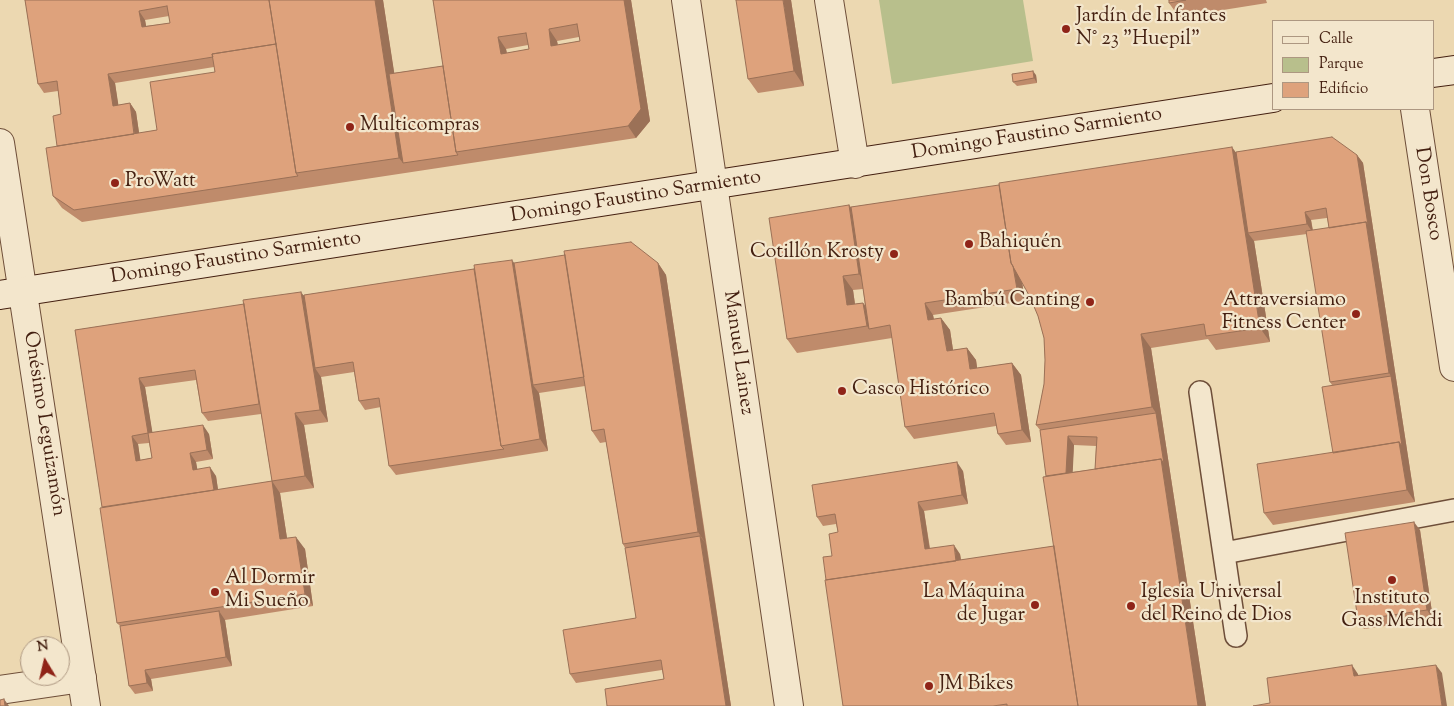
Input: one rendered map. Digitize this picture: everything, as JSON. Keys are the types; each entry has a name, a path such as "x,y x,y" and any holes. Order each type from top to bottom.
{"street":[{"name":"Manuel Lainez","path":"686,0 789,706"},
{"path":"829,0 855,164"},
{"path":"1434,73 1454,70"},
{"name":"Domingo Faustino Sarmiento","path":"11,294 1272,98"},
{"name":"Don Bosco","path":"1415,110 1454,367"},
{"name":"Onésimo Leguizamón","path":"0,143 11,294 86,706"},
{"path":"0,690 82,678"}],"lane":[{"path":"1200,392 1236,636"},
{"path":"1224,553 1454,510"}],"green space":[{"path":"879,0 1023,0 1033,61 892,84"}],"building":[{"path":"25,0 269,0 276,44 212,54 213,57 108,74 113,106 130,103 134,134 57,146 53,116 61,114 57,81 38,84","holes":["167,6 170,23 142,27 139,11"]},
{"name":"Multicompras","path":"269,0 375,0 399,158 296,173"},
{"path":"433,0 624,0 641,109 628,126 456,152","holes":["577,24 580,41 551,46 549,29","526,33 529,49 501,54 498,37"]},
{"path":"736,0 783,0 794,71 748,79"},
{"path":"1169,0 1186,0 1169,3"},
{"path":"276,44 298,176 74,210 53,196 46,148 157,130 150,82 215,72 212,54"},
{"path":"443,66 458,155 403,163 389,74"},
{"path":"1033,71 1034,78 1013,82 1012,74"},
{"path":"1332,137 1357,155 1368,225 1366,222 1329,228 1326,208 1305,212 1307,224 1248,233 1236,152"},
{"path":"1232,147 1260,328 1206,336 1204,324 1141,334 1152,407 1036,425 1044,384 1044,338 1030,297 1011,263 999,183"},
{"path":"999,185 1017,289 925,303 928,320 941,318 947,351 967,348 970,369 1012,363 1022,430 998,434 994,413 905,427 890,325 869,329 851,207"},
{"path":"849,205 859,274 843,276 847,305 863,303 867,326 787,339 769,218"},
{"name":"Attraversiamo Fitness Center","path":"1366,222 1389,373 1330,382 1306,231"},
{"path":"631,242 658,263 698,532 623,544 604,429 592,431 564,251"},
{"path":"565,255 584,377 533,385 514,263"},
{"path":"512,260 540,439 501,446 474,265"},
{"path":"474,269 501,446 504,449 389,466 379,398 359,401 353,362 315,368 304,295"},
{"path":"301,292 320,410 295,413 305,476 272,481 243,300"},
{"path":"244,304 259,404 202,413 195,370 139,378 148,433 203,425 207,450 190,453 193,470 210,467 214,490 102,507 75,330","holes":["148,433 152,458 136,461 132,436"]},
{"path":"1391,376 1402,446 1399,442 1333,453 1322,387"},
{"path":"1156,413 1164,464 1161,459 1095,469 1097,437 1068,436 1066,473 1046,476 1040,430"},
{"path":"1399,442 1407,490 1264,513 1257,464"},
{"name":"Iglesia Universal del Reino de Dios","path":"1161,459 1198,706 1078,706 1043,477"},
{"path":"957,462 962,495 918,502 925,549 954,545 956,561 826,580 823,557 832,556 829,534 838,532 835,514 817,517 812,485"},
{"path":"272,481 280,539 296,537 305,594 117,623 100,508"},
{"name":"Instituto Gass Mehdi","path":"1414,522 1427,610 1358,620 1345,533"},
{"path":"700,536 726,706 607,706 605,689 664,679 661,660 570,674 563,630 636,618 625,548"},
{"path":"1054,546 1078,706 1007,706 1007,704 993,706 843,706 825,580"},
{"path":"219,611 226,657 145,670 147,683 129,686 120,626"},
{"path":"1352,665 1354,676 1436,665 1442,706 1253,706 1270,703 1267,678"},
{"path":"4,699 5,706 0,706 0,700"}],"place":[{"name":"Jardín de Infantes N° 23 \"Huepil\"","path":"1066,29"},
{"name":"Multicompras","path":"350,127"},
{"name":"ProWatt","path":"115,183"},
{"name":"Bahiquén","path":"969,244"},
{"name":"Cotillón Krosty","path":"894,254"},
{"name":"Bambú Canting","path":"1090,302"},
{"name":"Attraversiamo Fitness Center","path":"1356,314"},
{"name":"Casco Histórico","path":"842,391"},
{"name":"Instituto Gass Mehdi","path":"1392,580"},
{"name":"Al Dormir Mi Sueño","path":"215,592"},
{"name":"La Máquina de Jugar","path":"1035,605"},
{"name":"Iglesia Universal del Reino de Dios","path":"1131,606"},
{"name":"JM Bikes","path":"929,686"}]}
